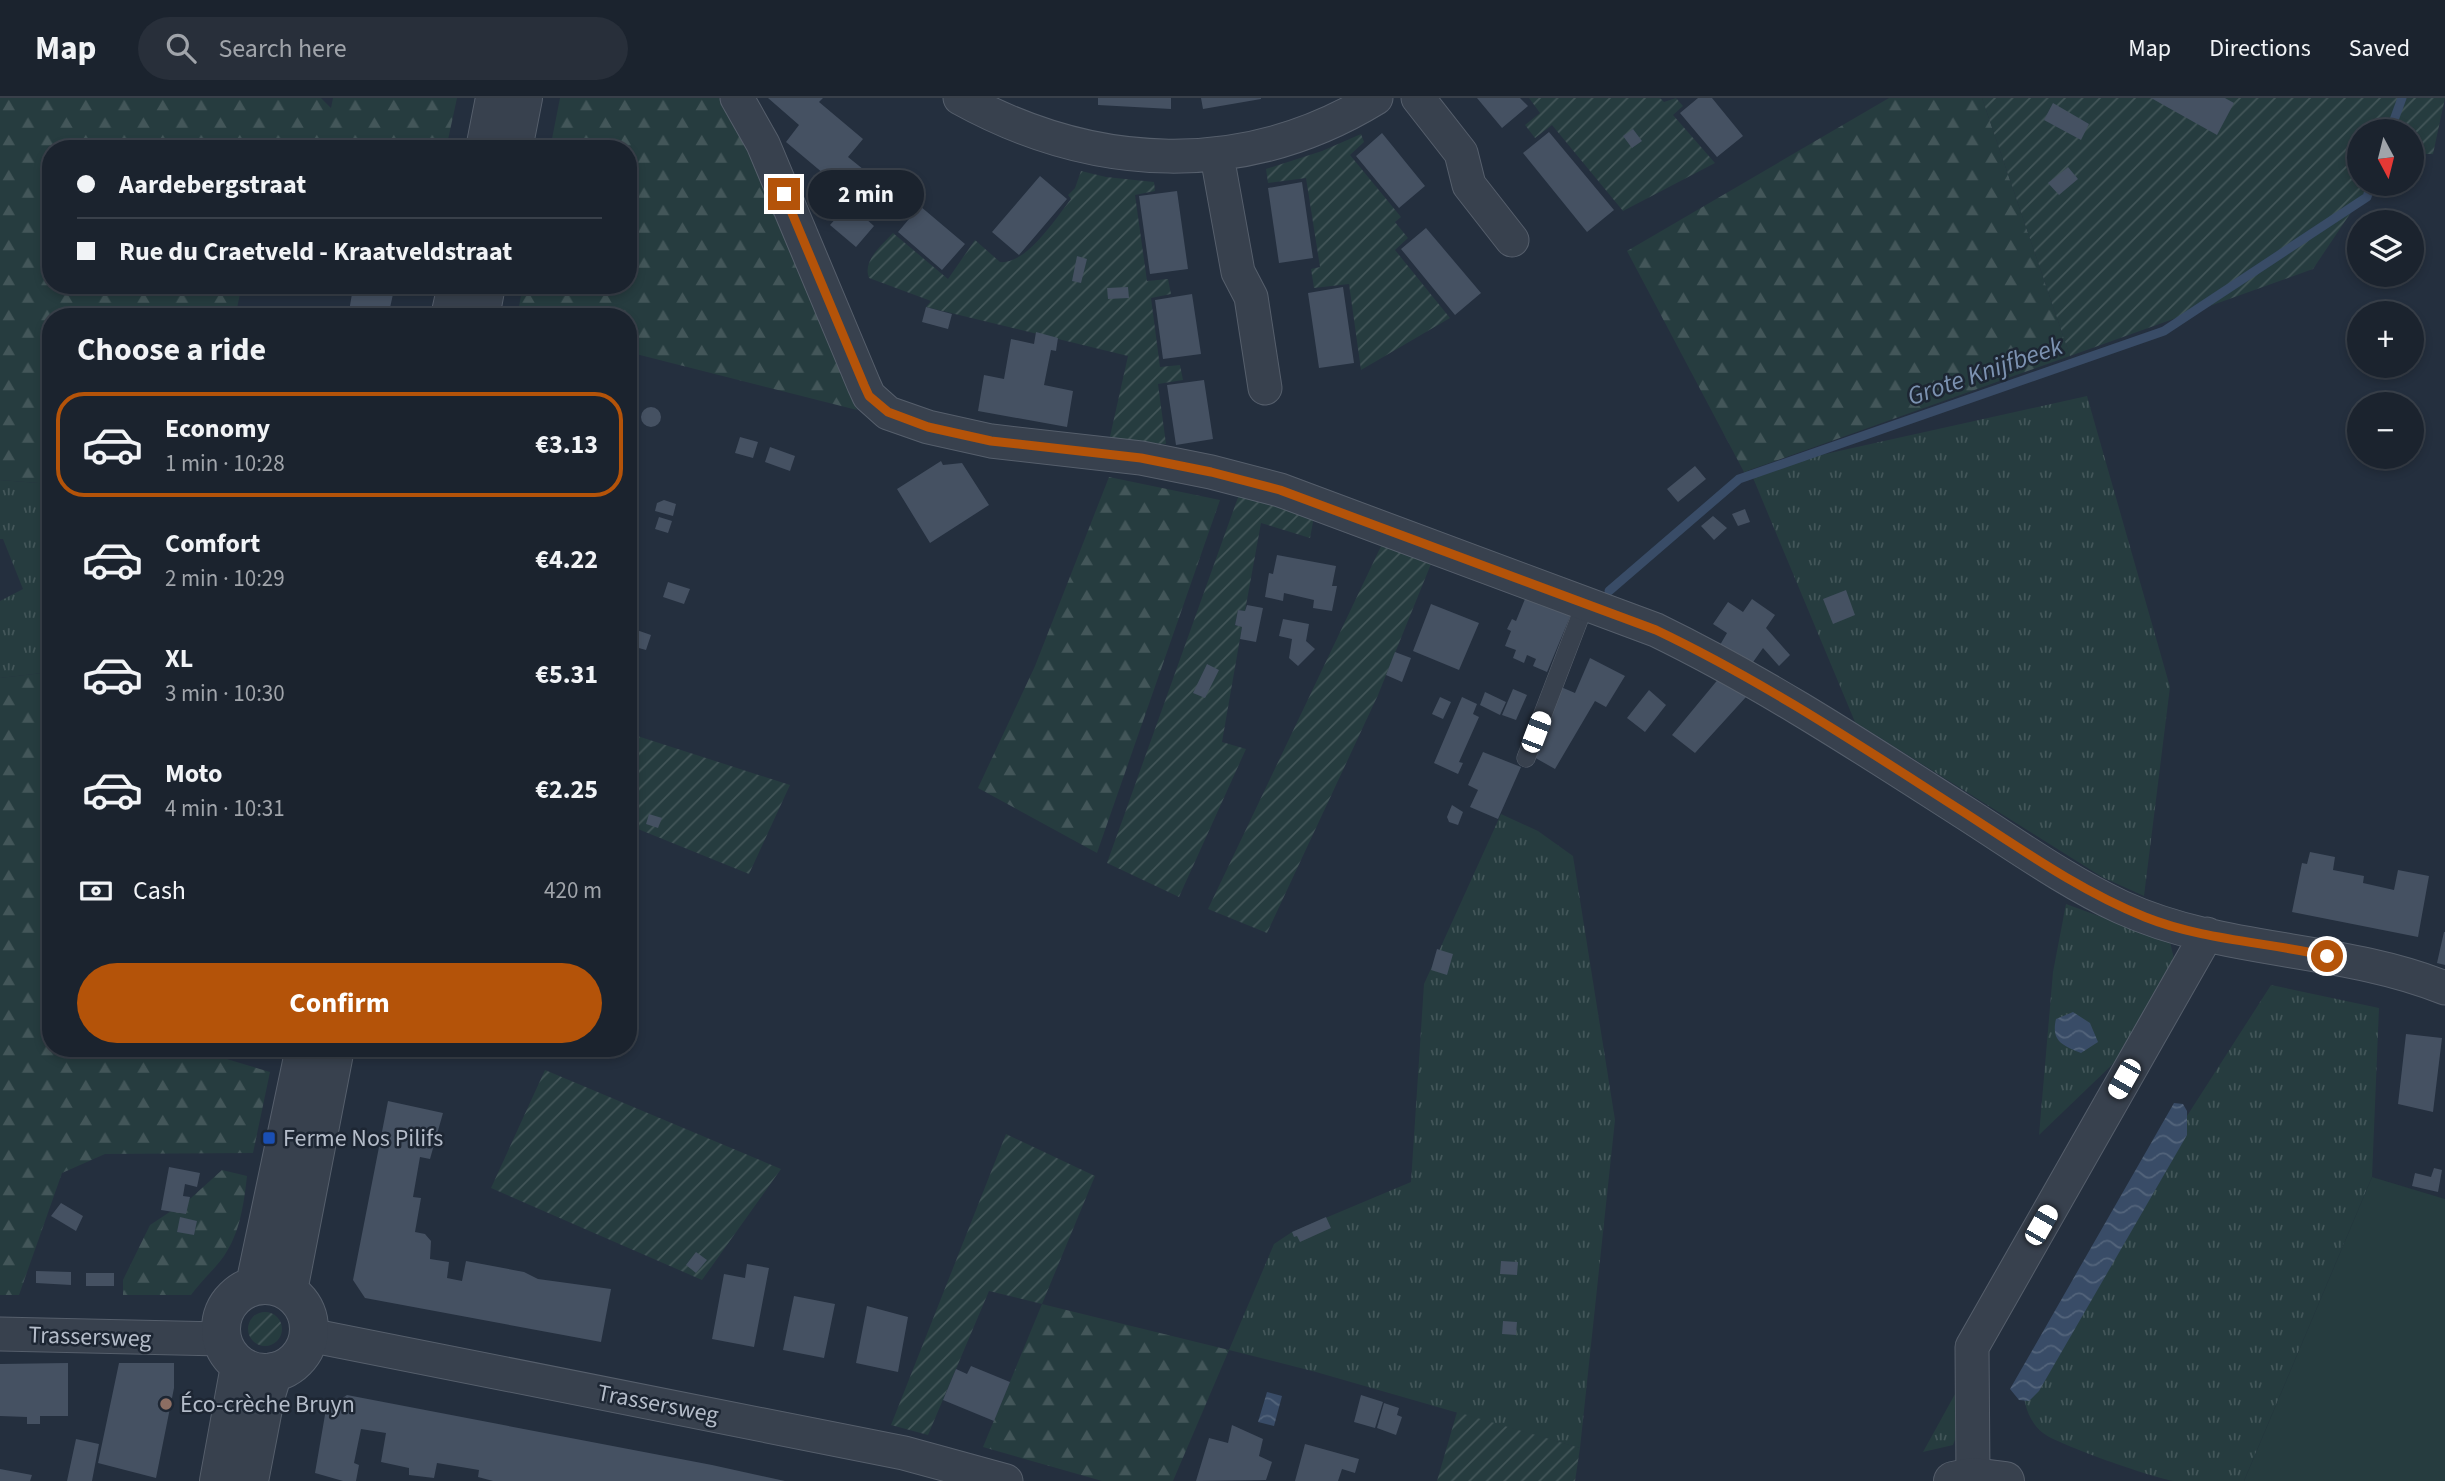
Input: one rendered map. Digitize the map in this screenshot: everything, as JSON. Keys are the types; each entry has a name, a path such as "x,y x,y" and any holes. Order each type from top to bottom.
{"street":[{"path":"487,140 495,98"},
{"path":"515,140 523,98"},
{"path":"737,98 763,144 864,385 877,404 902,419 991,441 1141,458 1245,480 1312,501 1656,630 1747,677 2079,885 2146,918 2207,934 2380,968 2445,988"},
{"path":"960,98 1035,132 1078,144 1151,157 1217,156 1282,141 1337,120 1376,98"},
{"path":"1418,98 1461,153 1469,185 1512,240"},
{"path":"1217,156 1238,272 1251,297 1265,388"},
{"path":"1977,1480 1972,1347 2207,934"},
{"path":"271,1288 304,1057"},
{"path":"271,1288 333,1057"},
{"path":"245,1359 294,1362 309,1335 304,1308 271,1288 244,1289 227,1305 222,1316 265,1398 249,1481"},
{"name":"Trassersweg","path":"0,1334 245,1359"},
{"name":"Trassersweg","path":"309,1335 904,1453 1006,1481"},
{"path":"219,1481 245,1359"}],"lane":[{"path":"1526,758 1585,604"}],"green space":[{"path":"0,98 321,98 331,108 333,98 457,98 448,140 42,140 42,294 240,294 237,308 42,308 42,483 0,480"},
{"path":"560,98 719,98 738,124 857,410 637,354 637,308 519,308 521,294 637,294 637,140 552,140"},
{"path":"1529,98 1660,98 1664,102 1676,98 1683,106 1673,115 1715,163 1623,211 1552,125 1535,138 1525,125 1540,113"},
{"path":"1889,98 1982,98 2070,356 1744,472 1627,251"},
{"path":"1982,98 2445,98 2433,154 2424,154 2424,119 2347,119 2347,196 2362,196 2353,210 2347,210 2347,218 2313,269 2070,356"},
{"path":"1361,134 1364,142 1350,155 1401,217 1395,222 1408,238 1395,250 1450,318 1361,370 1349,284 1314,288 1311,269 1320,267 1306,178 1268,183 1266,169 1322,151"},
{"path":"1081,171 1106,177 1154,182 1155,191 1135,195 1147,281 1168,279 1171,294 1151,298 1160,367 1180,365 1183,380 1158,384 1166,444 1109,441 1128,356 926,307 931,301 869,278 868,265 871,259 893,233 948,279 975,240 1000,262 1020,256 1040,239 1071,199 1068,195 1075,188"},
{"path":"2087,396 2170,687 2144,896 2102,877 1855,722 1751,473 1745,476 1744,472"},
{"path":"1109,477 1220,500 1097,853 978,788 1035,666"},
{"path":"0,480 42,483 42,673 0,678 0,601 23,589 3,539 0,539"},
{"path":"1241,489 1314,517 1310,538 1261,523 1245,611 1238,610 1235,625 1242,627 1222,742 1246,749 1179,897 1107,863"},
{"path":"1383,542 1433,559 1378,695 1267,933 1208,909"},
{"path":"42,673 42,1057 220,1057 270,1072 253,1153 105,1154 62,1173 19,1295 0,1295 0,678"},
{"path":"637,736 790,785 749,874 637,829"},
{"path":"1501,814 1538,831 1573,856 1615,1120 1580,1448 1316,1372 1229,1350 1274,1244 1292,1232 1411,1182 1424,984"},
{"path":"2066,904 2170,942 2175,963 2116,1061 2039,1135 2053,972"},
{"path":"2271,985 2379,1008 2372,1177 2244,1481 2174,1481 2066,1445 2043,1433 2032,1420 2025,1404 2024,1370"},
{"path":"545,1070 781,1169 702,1280 491,1188"},
{"path":"1006,1134 1095,1176 1042,1304 989,1291 928,1435 891,1425"},
{"path":"222,1170 247,1176 238,1228 220,1261 191,1295 123,1295 123,1280 150,1225 191,1198"},
{"path":"2372,1177 2445,1199 2445,1481 2244,1481"},
{"path":"1042,1304 1229,1350 1173,1481 1102,1481 983,1447"},
{"path":"265,1312 277,1317 282,1329 277,1341 265,1346 253,1341 248,1329 253,1317"},
{"path":"1960,1385 1960,1426 1953,1445 1923,1452"},
{"path":"1457,1412 1580,1448 1575,1481 1437,1481"}],"water":[{"path":"2073,1012 2090,1023 2098,1042 2081,1053 2063,1045 2055,1032 2056,1019"},
{"path":"2174,1103 2183,1104 2187,1111 2187,1135 2039,1391 2029,1401 2019,1400 2010,1389"},
{"path":"1267,1392 1282,1396 1274,1426 1258,1422"}],"building":[{"path":"768,98 823,98 819,102 863,139 848,157 889,190 865,218 874,226 856,247 830,225 839,215 816,196 830,179 786,142 799,125"},
{"path":"1098,98 1171,98 1171,109 1098,105"},
{"path":"1201,98 1261,98 1261,99 1203,109"},
{"path":"1477,98 1520,98 1528,106 1502,128"},
{"path":"1698,98 1712,98 1743,136 1717,157 1680,113"},
{"path":"2151,98 2225,98 2234,103 2217,135"},
{"path":"2053,103 2089,124 2081,140 2044,120"},
{"path":"1633,129 1642,141 1632,148 1623,136"},
{"path":"1549,132 1614,210 1587,232 1523,153"},
{"path":"1382,133 1425,186 1399,208 1356,156"},
{"path":"2068,167 2078,179 2059,195 2048,183"},
{"path":"1040,176 1067,199 1019,255 992,232"},
{"path":"1302,182 1313,258 1279,263 1268,188"},
{"path":"1177,191 1188,269 1150,274 1139,196"},
{"path":"920,206 965,244 942,270 898,232"},
{"path":"1426,228 1481,293 1455,315 1401,249"},
{"path":"1077,256 1087,259 1081,283 1072,281"},
{"path":"1128,287 1129,298 1108,299 1107,288"},
{"path":"1343,287 1354,363 1319,368 1308,293"},
{"path":"352,294 393,294 390,308 350,308"},
{"path":"1192,294 1201,354 1163,359 1155,300"},
{"path":"926,307 952,314 948,329 922,322"},
{"path":"1036,332 1058,338 1056,351 1051,350 1044,385 1073,391 1067,427 978,411 984,375 1004,379 1011,339 1034,344"},
{"path":"1204,380 1213,439 1176,445 1167,385"},
{"path":"651,407 658,410 661,417 658,424 651,427 644,424 641,417 644,410"},
{"path":"740,437 758,442 753,458 735,453"},
{"path":"770,447 795,456 790,471 765,462"},
{"path":"941,461 943,465 962,463 989,505 930,543 897,489"},
{"path":"1695,466 1706,479 1678,502 1667,489"},
{"path":"664,500 676,504 673,516 655,511 657,503"},
{"path":"1745,509 1750,522 1738,526 1732,514"},
{"path":"1713,516 1727,528 1714,540 1701,526"},
{"path":"659,517 672,521 668,533 655,529"},
{"path":"1277,555 1336,566 1332,586 1337,586 1332,611 1313,608 1314,600 1284,593 1283,601 1265,597 1269,573 1273,574"},
{"path":"668,582 690,589 684,604 663,597"},
{"path":"1846,590 1855,615 1833,624 1823,599"},
{"path":"1527,594 1572,612 1547,672 1533,666 1536,659 1527,655 1524,663 1513,658 1516,650 1505,646 1511,631 1507,629 1512,619 1516,621"},
{"path":"1752,599 1775,615 1766,628 1790,655 1779,666 1763,648 1751,665 1720,645 1727,633 1713,624 1728,602 1743,612"},
{"path":"1431,604 1479,623 1459,670 1413,651"},
{"path":"1247,605 1263,608 1256,642 1240,639 1242,627 1235,625 1238,610 1245,611"},
{"path":"1283,619 1309,624 1306,641 1315,649 1298,666 1289,658 1292,639 1279,636"},
{"path":"637,630 651,635 646,650 637,648"},
{"path":"1395,652 1411,658 1402,682 1386,675"},
{"path":"1590,658 1625,676 1606,707 1595,701 1555,769 1532,756 1561,687 1575,693"},
{"path":"1207,664 1219,670 1205,698 1193,693"},
{"path":"1720,677 1746,697 1695,753 1672,735"},
{"path":"1513,689 1527,695 1516,720 1502,715"},
{"path":"1649,690 1666,705 1645,732 1627,718"},
{"path":"1485,692 1506,702 1500,715 1480,705"},
{"path":"1440,697 1451,702 1443,719 1432,714"},
{"path":"1462,697 1477,704 1473,714 1479,717 1459,762 1463,763 1458,774 1434,763"},
{"path":"1483,752 1521,767 1498,819 1470,807 1478,790 1468,785"},
{"path":"1452,805 1463,812 1458,825 1449,822 1447,817"},
{"path":"649,814 662,818 658,828 646,824"},
{"path":"2310,852 2335,857 2333,870 2364,876 2363,883 2394,890 2398,870 2429,876 2418,937 2292,912 2302,863 2307,864"},
{"path":"2445,932 2445,965 2437,963"},
{"path":"1437,949 1453,954 1447,975 1431,970"},
{"path":"2406,1034 2442,1038 2433,1112 2398,1104"},
{"path":"388,1101 443,1113 430,1159 420,1157 413,1197 421,1198 415,1232 425,1234 431,1241 430,1259 449,1262 447,1278 462,1281 466,1261 524,1272 538,1279 611,1289 601,1342 365,1298 353,1280"},
{"path":"169,1167 200,1173 197,1187 185,1184 183,1196 190,1197 186,1214 161,1210"},
{"path":"2434,1168 2442,1170 2438,1192 2412,1186 2415,1173 2431,1177"},
{"path":"61,1203 83,1216 76,1231 51,1216"},
{"path":"180,1217 197,1221 194,1235 177,1232"},
{"path":"1326,1217 1331,1228 1300,1242 1297,1236 1294,1237 1292,1232"},
{"path":"696,1252 707,1260 696,1273 686,1265"},
{"path":"1501,1261 1518,1262 1517,1275 1500,1274"},
{"path":"747,1264 769,1268 754,1347 712,1339 724,1274 745,1278"},
{"path":"36,1271 71,1272 71,1285 36,1283"},
{"path":"86,1273 114,1273 114,1286 86,1286"},
{"path":"794,1296 835,1304 824,1358 783,1350"},
{"path":"867,1306 908,1317 898,1372 856,1363"},
{"path":"1503,1321 1517,1322 1516,1335 1502,1334"},
{"path":"68,1363 68,1416 40,1416 40,1424 27,1424 27,1417 0,1416 0,1364"},
{"path":"119,1363 174,1363 174,1388 156,1478 98,1463"},
{"path":"971,1366 1010,1382 994,1421 943,1400 956,1369 967,1374"},
{"path":"347,1395 785,1481 493,1481 478,1477 479,1470 437,1463 434,1478 409,1475 409,1468 381,1462 386,1433 361,1429 354,1463 359,1465 356,1481 343,1481 315,1473 326,1409"},
{"path":"1361,1395 1383,1402 1375,1428 1354,1422"},
{"path":"1384,1403 1399,1408 1397,1415 1402,1417 1396,1435 1377,1428"},
{"path":"1232,1425 1263,1439 1259,1456 1272,1462 1266,1480 1196,1481 1209,1438 1228,1443"},
{"path":"76,1439 99,1444 92,1481 67,1481"},
{"path":"1305,1444 1359,1459 1355,1473 1342,1469 1338,1481 1295,1481"},
{"path":"0,1469 32,1475 30,1481 0,1481"}],"waterway":[{"name":"Grote Knijfbeek","path":"2394,119 2402,98"},
{"name":"Grote Knijfbeek","path":"1609,591 1739,479 2164,331 2367,196"}],"place":[{"name":"Ferme Nos Pilifs","path":"269,1138"},
{"name":"Éco-crèche Bruyn","path":"166,1404"}],"route":[{"path":"784,194 869,396 888,412 902,419 991,441 1141,458 1245,480 1296,495 1656,630 1747,677 2040,861 2119,906 2146,918 2207,934 2327,956"}]}
